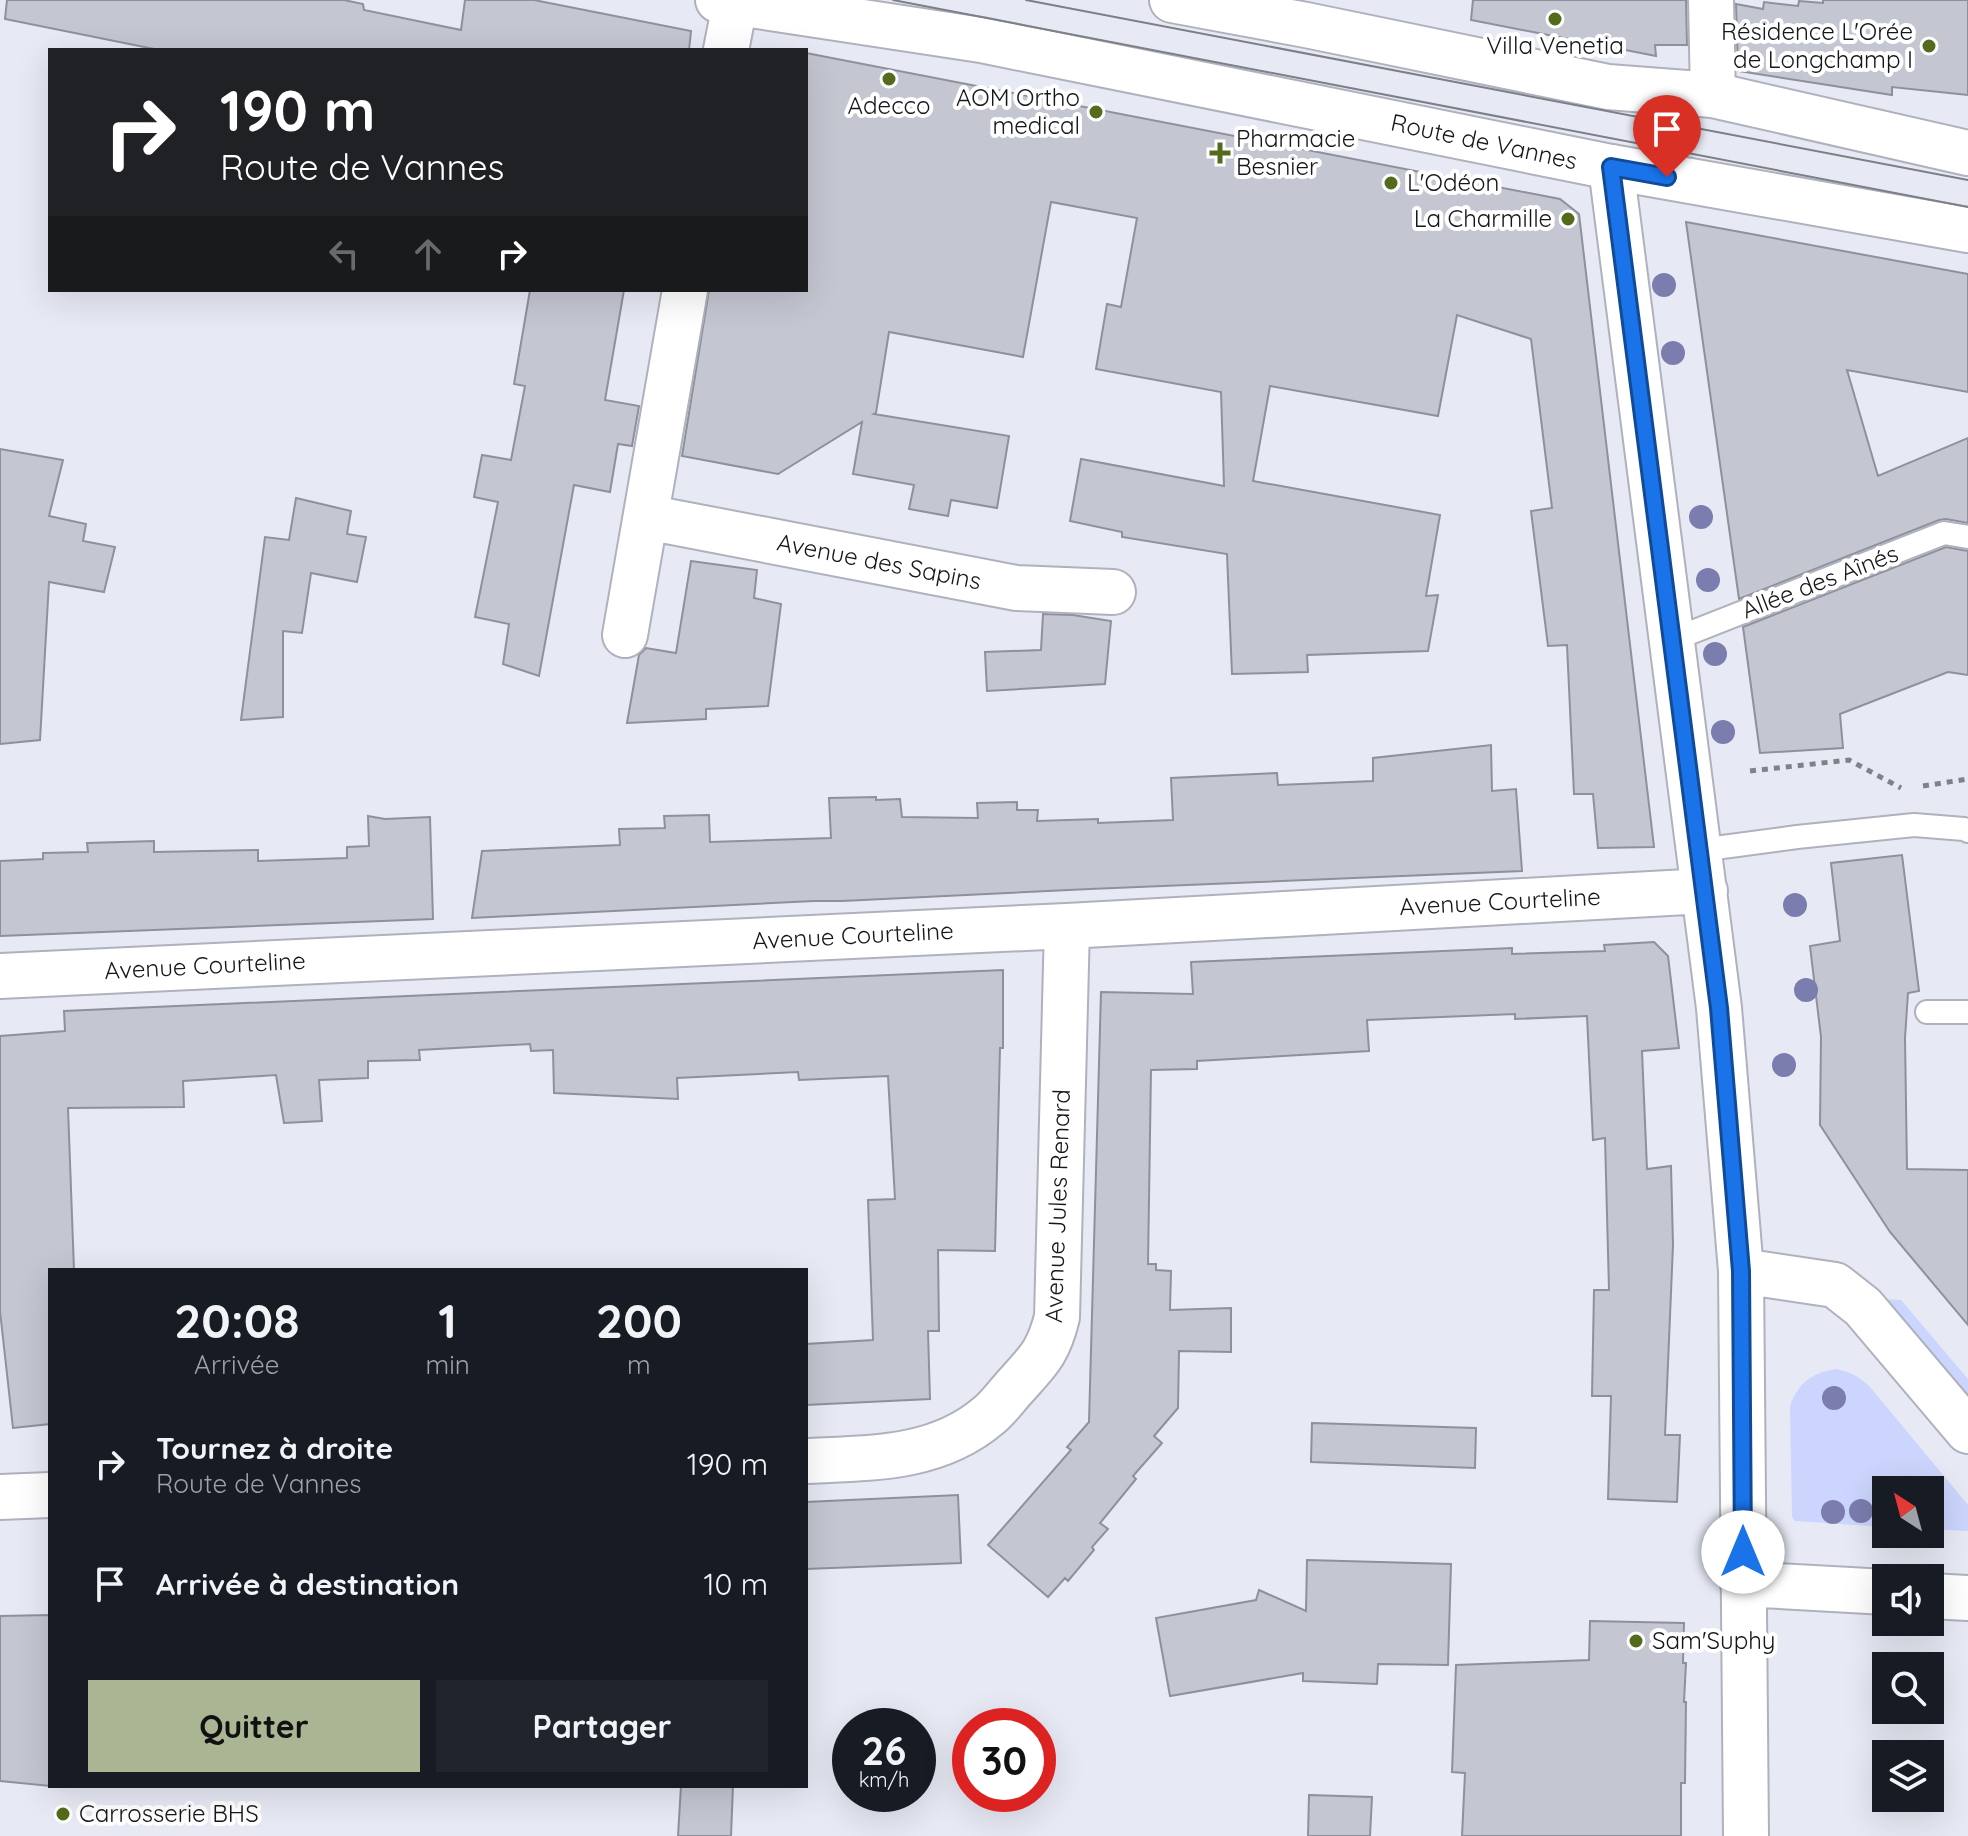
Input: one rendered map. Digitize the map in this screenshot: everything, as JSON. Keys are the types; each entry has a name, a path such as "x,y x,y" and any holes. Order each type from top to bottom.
{"street":[{"path":"1172,0 1608,87 1713,95 1968,153"},
{"path":"1711,0 1713,95"},
{"path":"726,2 726,48"},
{"name":"Route de Vannes","path":"726,2 981,40 1611,167 1968,230"},
{"path":"1611,167 1719,1008 1741,1271 1746,1836"},
{"path":"625,635 685,292"},
{"name":"Avenue des Sapins","path":"646,517 1016,588 1113,592"},
{"name":"Avenue Courteline","path":"0,976 1067,926 1702,870"},
{"name":"Avenue Jules Renard","path":"808,1461 897,1456 931,1448 962,1434 989,1416 1041,1358 1051,1339 1057,1317 1067,926"},
{"path":"1741,1271 1835,1285 1863,1307 1968,1431"},
{"path":"0,1497 48,1495"},
{"path":"1743,1584 1872,1591"},
{"path":"1944,1597 1968,1598"}],"lane":[{"name":"Allée des Aînés","path":"1672,640 1944,533 1968,537"},
{"path":"1702,870 1797,837 1914,825 1968,831"},
{"path":"1927,1012 1968,1012"}],"path":[{"path":"1750,771 1849,760 1904,789"},
{"path":"1917,787 1968,779"}],"shaded area":[{"path":"1879,1299 1901,1300 1968,1379 1968,1405"},
{"path":"1837,1369 1863,1380 1944,1476 1872,1476 1872,1526 1795,1521 1792,1517 1790,1406 1802,1385 1821,1373"},
{"path":"1944,1476 1968,1505 1968,1531 1944,1530"}],"building":[{"path":"7,0 344,0 363,4 364,10 461,30 465,0 534,0 691,31 689,48 149,48 5,19"},
{"path":"1473,0 1686,0 1687,45 1655,45 1656,56 1471,20"},
{"path":"1823,0 1968,0 1968,95 1892,87 1892,95 1738,71 1736,4 1763,9 1764,2 1798,6 1799,1 1823,3"},
{"path":"808,53 1560,199 1579,214 1654,847 1598,848 1593,794 1574,794 1567,645 1548,646 1531,511 1552,508 1531,339 1457,315 1438,416 1270,386 1253,481 1440,515 1426,596 1438,595 1428,651 1307,655 1308,672 1232,674 1227,554 1122,537 1122,532 1070,521 1081,459 1224,486 1221,392 1096,369 1107,304 1121,307 1137,218 1051,202 1023,357 889,332 874,414 1009,436 997,508 951,500 948,516 909,509 914,485 853,474 862,422 778,474 682,456 709,292 808,292"},
{"path":"1686,222 1968,274 1968,392 1847,370 1878,476 1968,438 1968,523 1939,520 1739,599"},
{"path":"530,292 624,292 605,400 639,406 632,446 618,444 610,492 574,485 539,676 503,664 509,624 475,617 498,502 474,497 482,455 511,460 525,386 514,384"},
{"path":"0,449 63,460 49,516 86,524 83,541 115,547 104,592 49,582 40,740 0,744"},
{"path":"296,498 351,511 347,534 366,537 357,582 311,573 302,633 283,631 283,717 241,720 265,537 289,540"},
{"path":"1946,547 1968,551 1968,675 1948,672 1840,714 1843,748 1760,753 1743,627"},
{"path":"691,561 757,570 754,598 781,604 768,706 706,709 706,719 627,723 639,655 646,648 676,653"},
{"path":"1043,614 1111,621 1105,684 987,691 985,652 1041,650"},
{"path":"1491,745 1492,791 1516,789 1522,871 472,918 482,851 620,845 619,829 665,828 664,816 709,815 710,842 831,838 829,798 900,799 902,817 978,818 977,803 1017,802 1017,810 1038,810 1037,821 1098,819 1098,823 1173,820 1171,778 1277,773 1278,785 1373,781 1373,758"},
{"path":"368,816 385,819 430,817 433,919 0,936 0,861 43,859 43,853 88,852 87,843 154,841 154,852 258,850 258,861 347,858 347,847 369,846"},
{"path":"1902,855 1919,991 1908,993 1905,1038 1907,1169 1968,1170 1968,1325 1890,1232 1820,1125 1821,1037 1810,946 1840,941 1831,863"},
{"path":"1654,942 1668,956 1679,1048 1642,1051 1647,1169 1671,1166 1673,1245 1665,1435 1680,1435 1677,1502 1608,1499 1611,1396 1592,1396 1594,1290 1609,1290 1605,1138 1593,1140 1587,1016 1515,1019 1515,1014 1367,1020 1369,1051 1197,1061 1197,1069 1151,1070 1148,1264 1156,1264 1156,1270 1171,1271 1170,1310 1231,1308 1231,1352 1179,1351 1178,1408 1154,1436 1162,1443 1133,1476 1136,1479 1100,1523 1108,1529 1092,1547 1094,1550 1068,1581 1065,1578 1048,1597 988,1545 1071,1450 1067,1447 1089,1422 1101,992 1193,994 1191,962 1512,948 1512,954 1605,951 1604,945"},
{"path":"1003,970 995,1251 938,1250 939,1331 928,1331 930,1399 808,1405 808,1344 873,1340 868,1200 895,1199 888,1076 799,1080 798,1072 677,1078 678,1099 554,1093 553,1050 531,1051 530,1044 419,1050 420,1060 368,1061 368,1078 319,1080 322,1121 284,1123 276,1075 183,1081 184,1107 68,1108 74,1268 48,1268 48,1424 13,1428 0,1311 0,1036 65,1031 64,1011"},
{"path":"1312,1423 1476,1428 1475,1468 1311,1462"},
{"path":"958,1495 961,1563 808,1569 808,1502"},
{"path":"1307,1560 1451,1564 1448,1665 1378,1664 1377,1684 1303,1681 1303,1673 1170,1696 1156,1618 1256,1600 1259,1590 1306,1611"},
{"path":"48,1615 48,1786 0,1781 0,1616"},
{"path":"1590,1621 1684,1623 1685,1783 1681,1783 1681,1836 1462,1836 1465,1773 1452,1772 1456,1665 1589,1660"},
{"path":"681,1788 733,1788 731,1836 678,1836"},
{"path":"1309,1795 1372,1797 1370,1836 1308,1836"}],"tram line":[{"path":"893,0 1968,207"},
{"path":"1026,0 1968,180"}],"place":[{"name":"Villa Venetia","path":"1555,19"},
{"name":"Résidence L'Orée de Longchamp I","path":"1929,46"},
{"name":"Adecco","path":"889,79"},
{"name":"AOM Ortho medical","path":"1096,112"},
{"name":"Pharmacie Besnier","path":"1220,153"},
{"name":"L'Odéon","path":"1391,183"},
{"name":"La Charmille","path":"1568,219"},
{"name":"Sam'Suphy","path":"1636,1641"},
{"name":"Carrosserie BHS","path":"63,1814"}],"route":[{"path":"1667,177 1611,167 1719,1008 1741,1271 1743,1552"}]}
